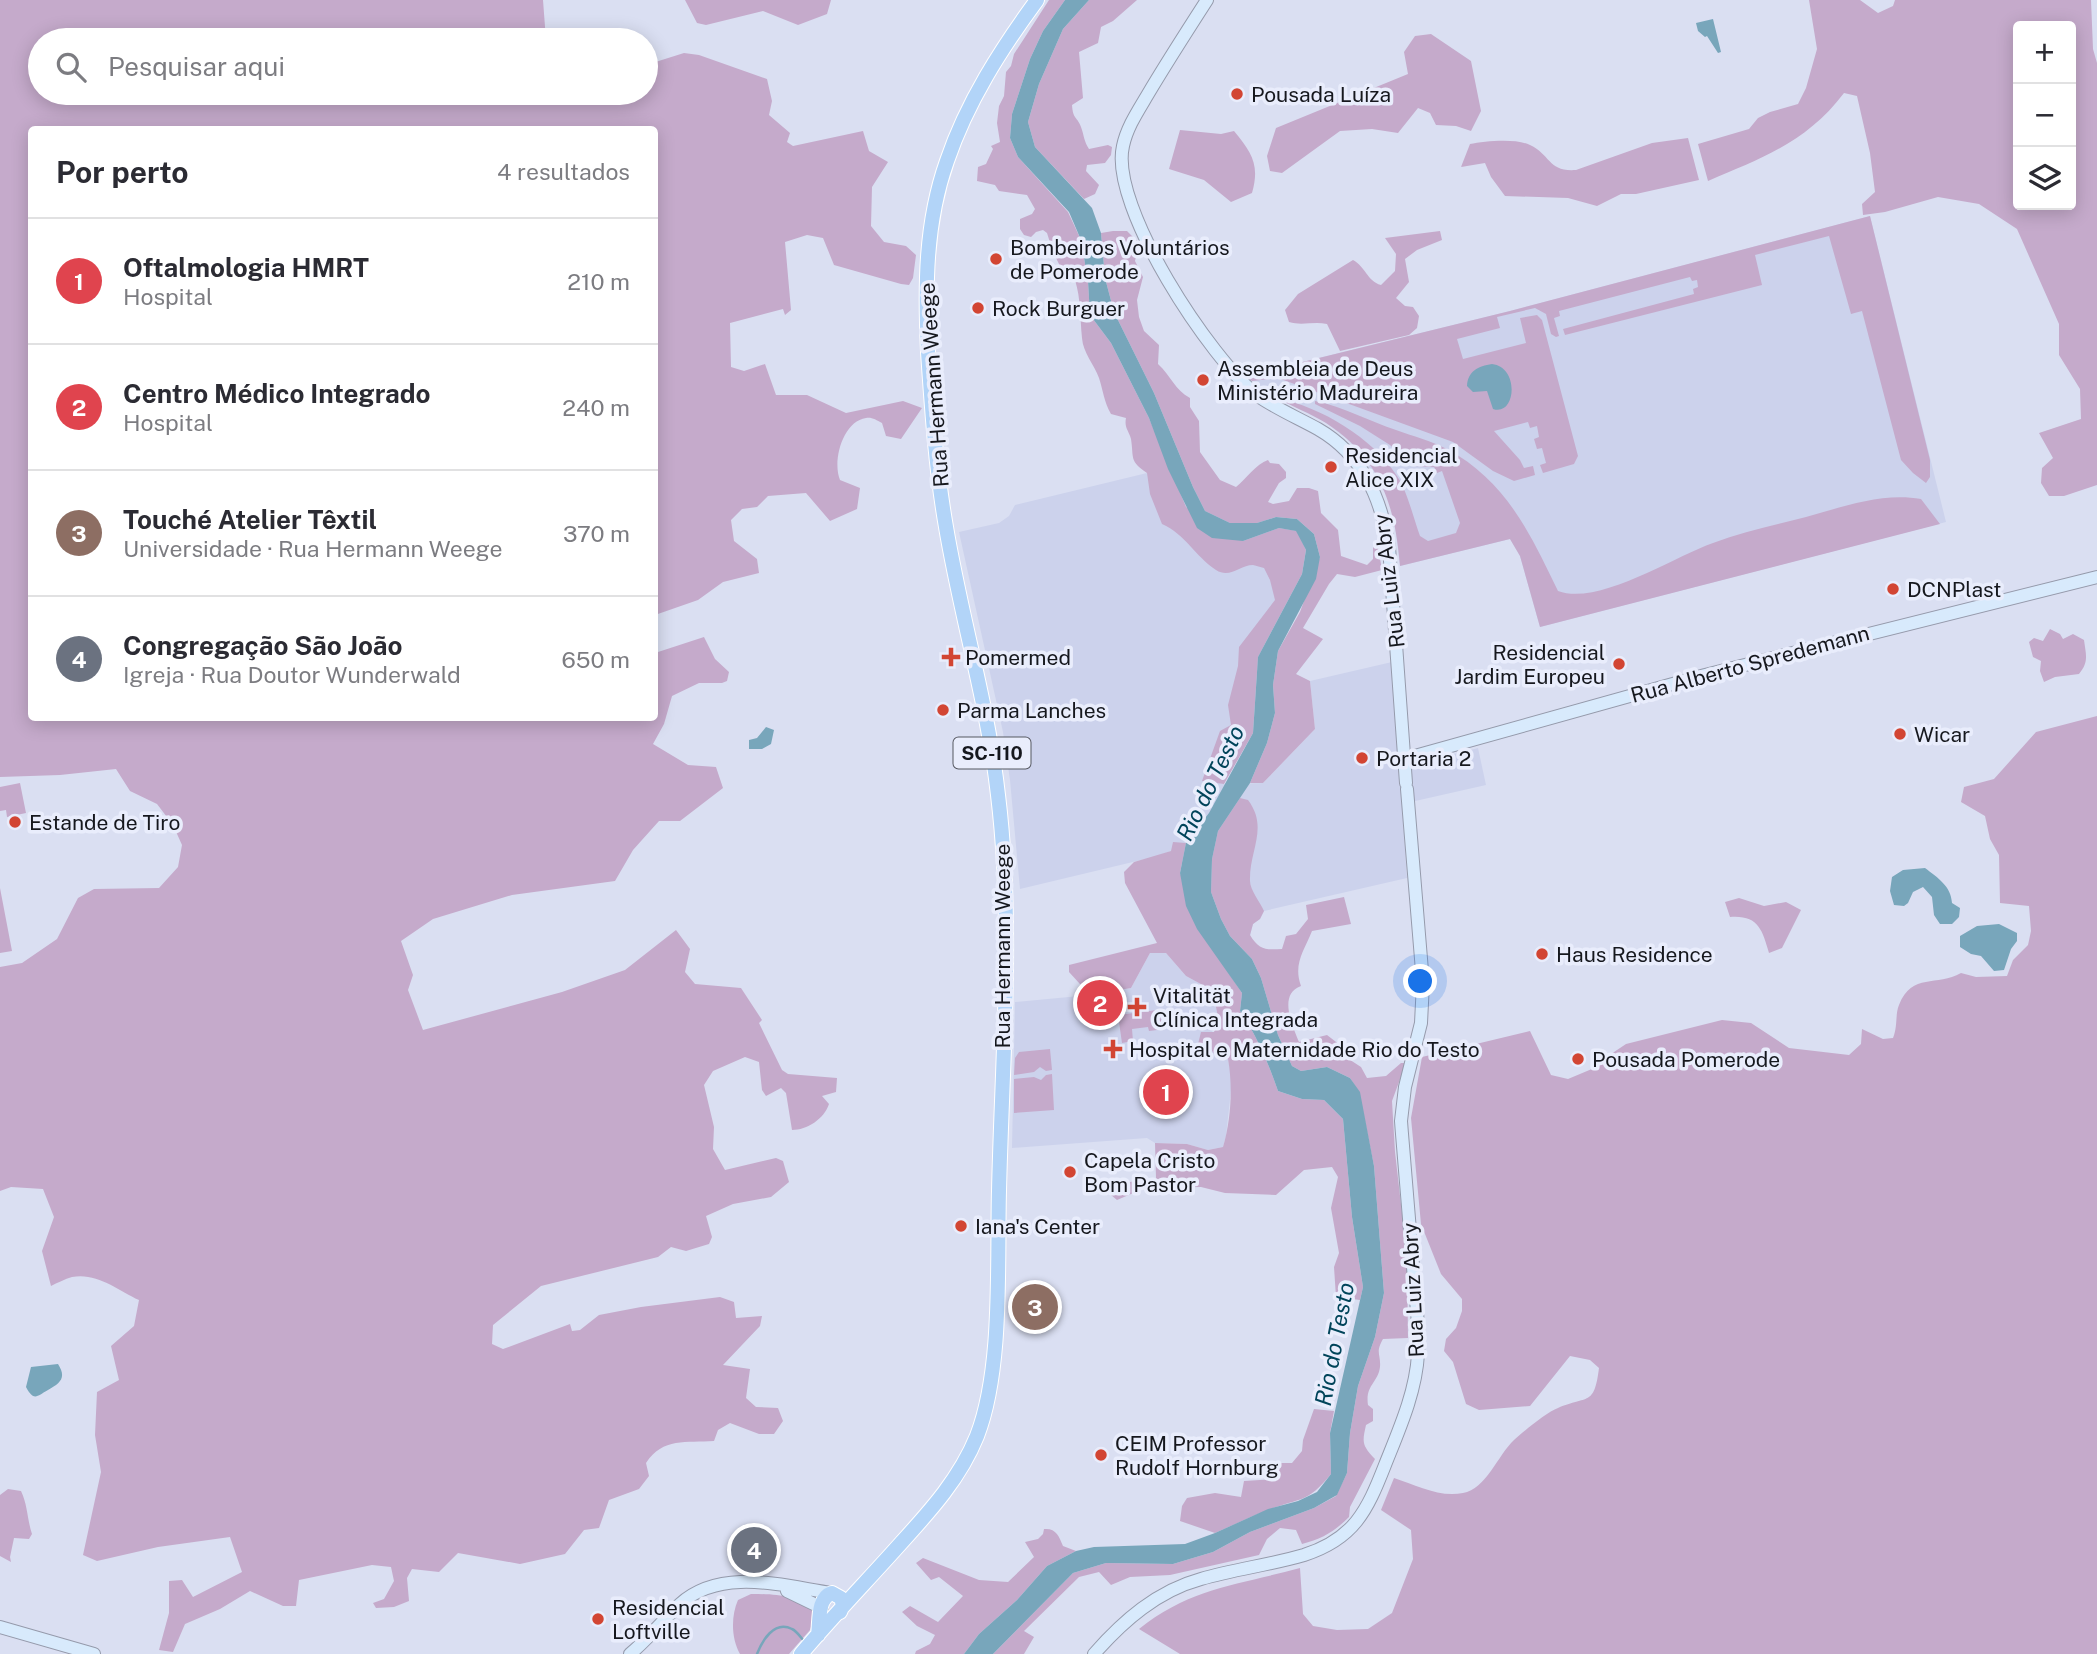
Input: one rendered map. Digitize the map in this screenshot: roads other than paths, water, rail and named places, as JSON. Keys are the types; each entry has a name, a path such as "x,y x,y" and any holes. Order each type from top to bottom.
{"main road":[{"name":"Rua Hermann Weege","path":"809,1645 924,1519 957,1477 978,1433 992,1367 1005,956 1005,862 991,747 942,499 929,366 925,282 936,201 954,141 987,75 1038,0"},
{"path":"834,1593 843,1602 840,1612 830,1615 822,1608 823,1598 834,1593 861,1588"},
{"name":"Rua Hermann Weege","path":"809,1645 822,1608"}],"street":[{"name":"Rua Luiz Abry","path":"1094,1654 1140,1609 1179,1587 1200,1579 1306,1554 1346,1535 1365,1511 1403,1418 1413,1386 1418,1354 1402,1112 1405,1087 1421,1023 1423,983 1389,547 1379,504 1366,473 1340,444 1257,395 1230,368 1154,257 1134,213 1124,181 1122,147 1131,125 1207,0"},
{"name":"Rua Alberto Spredemann","path":"1404,759 1717,672 2097,577"},
{"path":"630,1654 681,1603 704,1588 731,1582 771,1584 834,1593"},
{"path":"771,1584 822,1608"},
{"path":"0,1628 93,1654"}],"waterway":[{"path":"757,1654 770,1633 780,1627 794,1630 805,1642"}],"place":[{"name":"Pousada Luíza","path":"1237,94"},
{"name":"Bombeiros Voluntários de Pomerode","path":"996,259"},
{"name":"Rock Burguer","path":"978,308"},
{"name":"Assembleia de Deus Ministério Madureira","path":"1203,380"},
{"name":"Residencial Alice XIX","path":"1331,467"},
{"name":"DCNPlast","path":"1893,589"},
{"name":"Pomermed","path":"951,657"},
{"name":"Residencial Jardim Europeu","path":"1619,664"},
{"name":"Parma Lanches","path":"943,710"},
{"name":"Wicar","path":"1900,734"},
{"name":"Portaria 2","path":"1362,758"},
{"name":"Estande de Tiro","path":"15,822"},
{"name":"Haus Residence","path":"1542,954"},
{"name":"Centro Médico Integrado","path":"1100,1003"},
{"name":"Vitalität Clínica Integrada","path":"1137,1007"},
{"name":"Hospital e Maternidade Rio do Testo","path":"1113,1049"},
{"name":"Pousada Pomerode","path":"1578,1059"},
{"name":"Oftalmologia HMRT","path":"1166,1092"},
{"name":"Capela Cristo Bom Pastor","path":"1070,1172"},
{"name":"Iana's Center","path":"961,1226"},
{"name":"Touché Atelier Têxtil","path":"1035,1307"},
{"name":"CEIM Professor Rudolf Hornburg","path":"1101,1455"},
{"name":"Congregação São João","path":"754,1550"},
{"name":"Residencial Loftville","path":"598,1619"}],"water label":[{"name":"Rio do Testo","path":"1210,783"},
{"name":"Rio do Testo","path":"1334,1344"}]}
